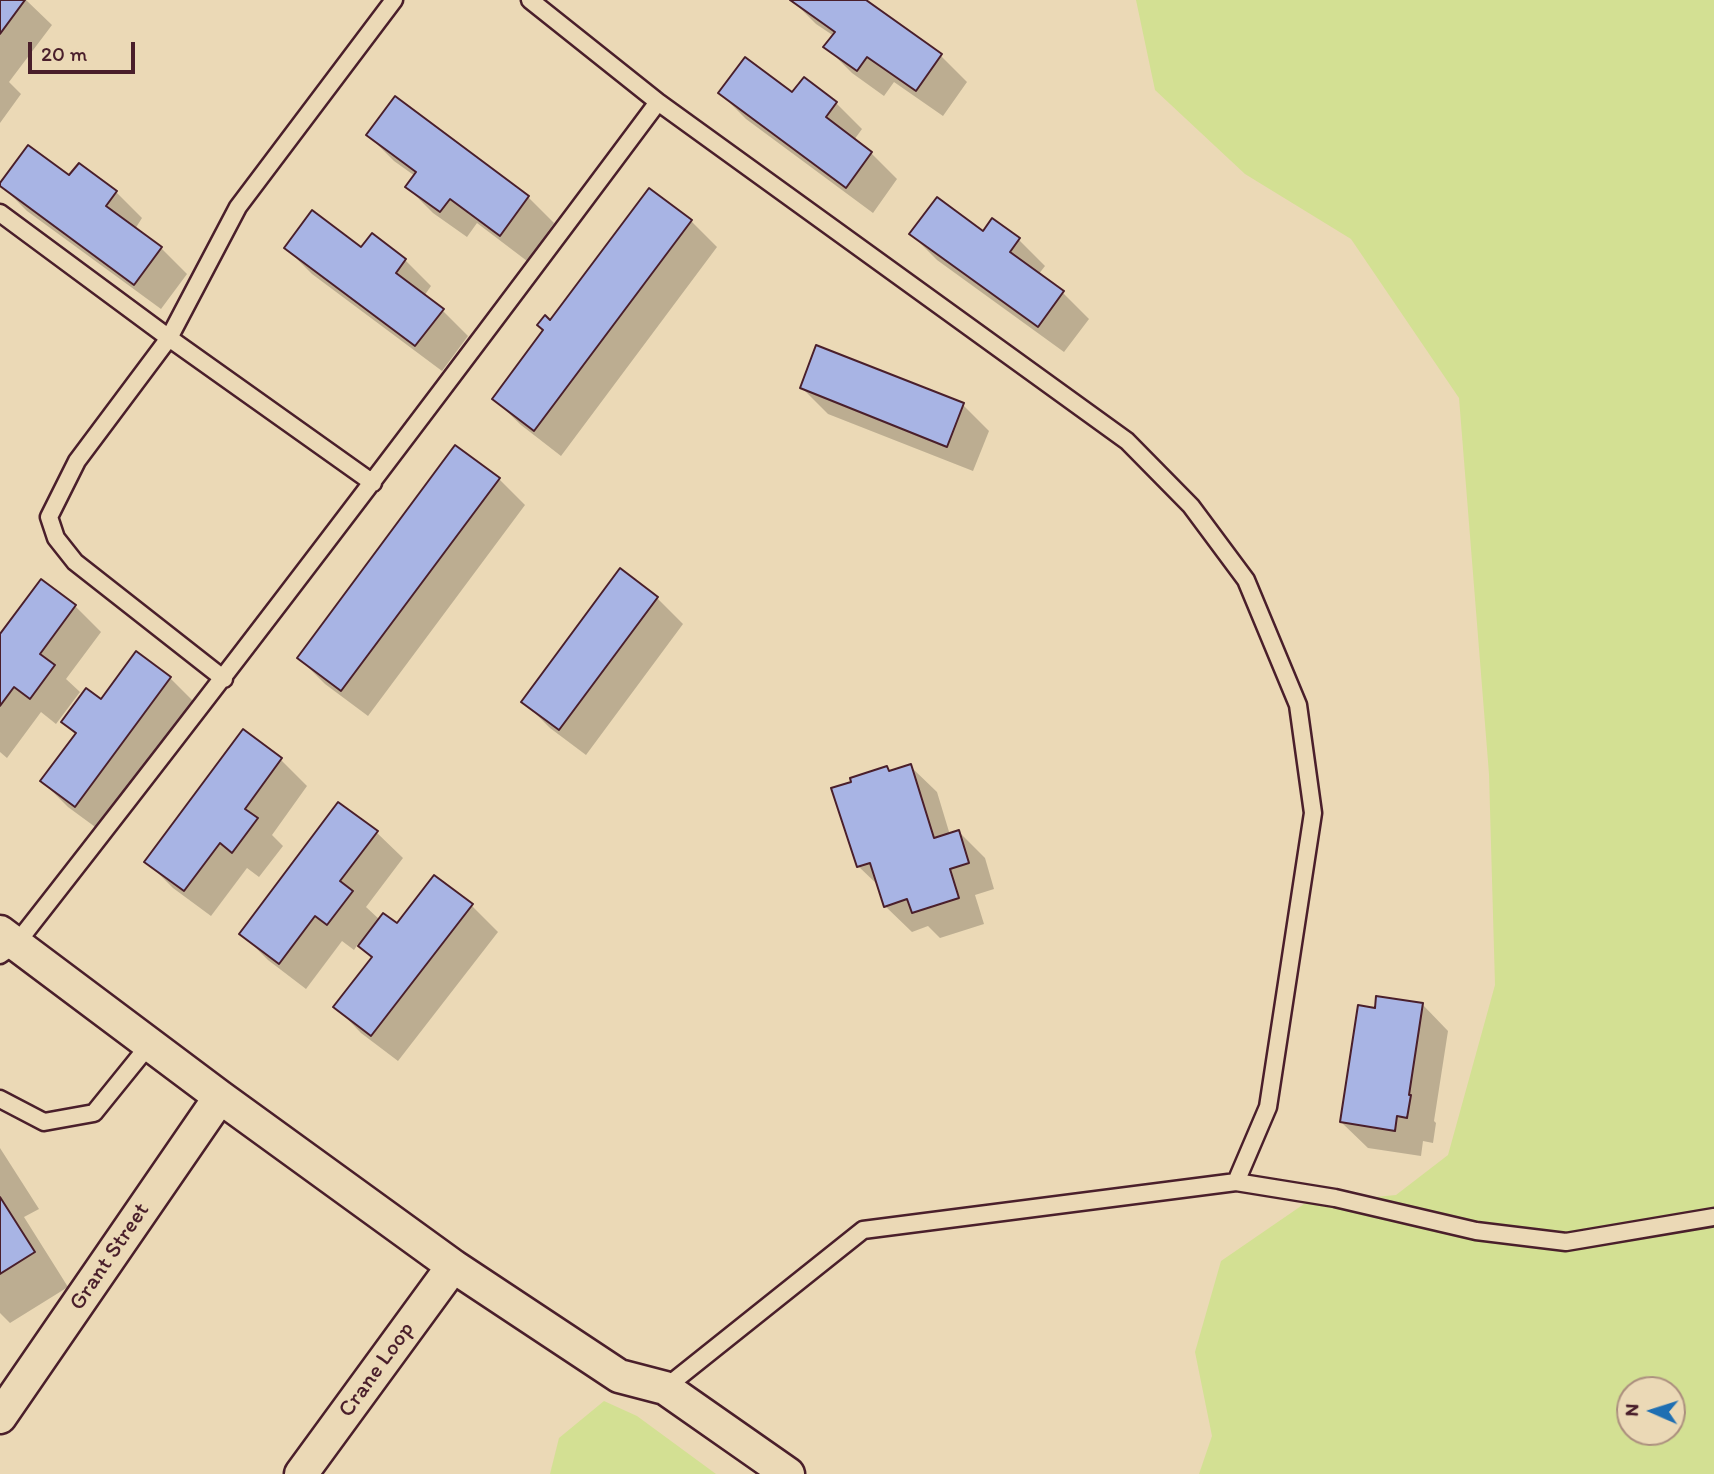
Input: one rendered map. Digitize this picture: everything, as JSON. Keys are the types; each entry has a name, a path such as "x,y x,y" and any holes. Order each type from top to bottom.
{"street":[{"path":"5,943 453,1266 619,1376 666,1388 788,1474"},
{"name":"Grant Street","path":"0,1417 220,1097"},
{"name":"Crane Loop","path":"301,1474 453,1266"}],"lane":[{"path":"224,679 75,562 56,538 49,517 77,461 169,338 239,207 394,0"},
{"path":"530,0 658,102 1127,441 1191,506 1247,580 1298,705 1313,813 1268,1107 1236,1182"},
{"path":"5,943 224,679 658,102"},
{"path":"0,213 169,338 373,483"},
{"path":"0,1099 44,1122 94,1114 149,1045"},
{"path":"666,1388 863,1230 1236,1182 1335,1198 1476,1231 1566,1241 1714,1217"}],"green space":[{"path":"1136,0 1714,0 1714,1474 1199,1474 1212,1436 1195,1352 1221,1261 1304,1204 1396,1195 1448,1155 1495,985 1489,774 1459,398 1351,239 1245,174 1155,90"},
{"path":"604,1401 637,1416 716,1474 550,1474 559,1438"}],"building":[{"path":"0,0 25,0 0,34"},
{"path":"790,0 866,0 942,54 916,91 867,57 857,71 823,47 835,32"},
{"path":"745,57 792,92 804,77 837,102 826,117 872,152 846,188 718,93"},
{"path":"395,96 529,196 500,236 450,199 440,212 405,187 416,172 366,135"},
{"path":"28,145 69,175 79,163 117,191 106,206 162,247 134,285 0,186"},
{"path":"649,188 692,220 534,431 492,399 543,330 537,325 545,315 550,320"},
{"path":"937,197 983,231 992,218 1020,238 1010,252 1064,291 1038,327 909,234"},
{"path":"312,210 361,247 372,233 406,259 396,273 444,309 415,346 284,248"},
{"path":"816,345 964,403 947,447 800,388"},
{"path":"455,445 500,478 341,691 297,658"},
{"path":"620,568 658,597 559,730 521,702"},
{"path":"41,579 76,605 40,654 55,665 30,699 14,687 0,706 0,634"},
{"path":"136,651 171,677 75,807 40,781 76,733 61,722 86,688 101,699"},
{"path":"243,729 282,758 245,809 258,818 232,853 220,843 184,891 144,862"},
{"path":"911,764 934,838 959,830 969,863 950,869 959,898 912,913 907,899 884,907 870,863 857,867 831,788 851,782 850,778 887,766 889,771"},
{"path":"338,802 378,831 340,881 353,891 327,925 315,916 279,964 239,934"},
{"path":"434,875 473,904 371,1036 333,1007 372,957 358,946 383,913 397,923"},
{"path":"1376,996 1423,1003 1407,1118 1397,1116 1395,1131 1340,1122 1358,1005 1375,1008"},
{"path":"0,1197 35,1252 0,1274"}]}
